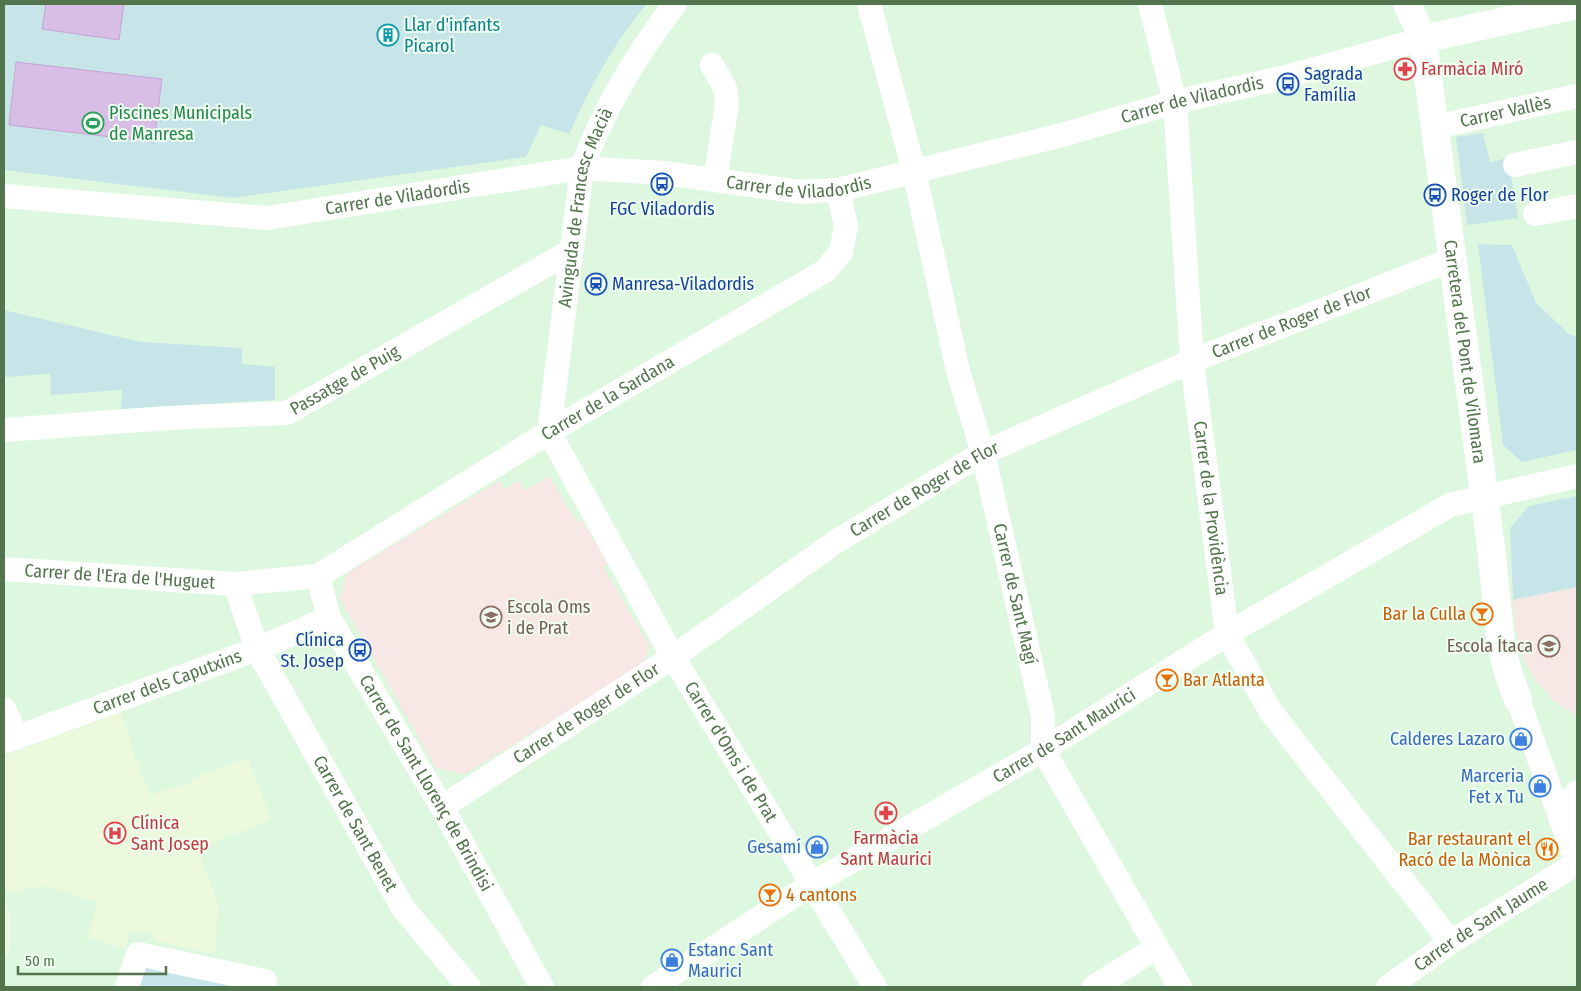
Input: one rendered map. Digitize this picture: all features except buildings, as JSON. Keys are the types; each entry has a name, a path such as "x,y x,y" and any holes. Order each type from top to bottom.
{"street":[{"name":"Avinguda de Francesc Macià","path":"549,432 582,168 597,126 645,43 675,4"},
{"name":"Carrer de Sant Magí","path":"869,4 914,171 958,372 983,453 1043,716 1043,750 1180,987"},
{"name":"Carrer de la Providència","path":"1150,4 1175,102 1192,361 1227,634 1271,712 1451,942"},
{"name":"Carretera del Pont de Vilomara","path":"1407,4 1423,39 1503,652 1518,700"},
{"name":"Carrer de Viladordis","path":"4,196 267,218 582,168 626,170 801,192 838,190 1062,135 1175,102 1286,77 1423,39 1577,5"},
{"path":"712,65 725,88 727,104 715,180"},
{"name":"Carrer Vallès","path":"1435,127 1577,96"},
{"path":"1515,165 1577,152"},
{"name":"Carrer de la Sardana","path":"318,576 549,432 825,271 841,252 846,226 838,190"},
{"path":"1535,214 1577,206"},
{"name":"Passatge de Puig","path":"4,430 169,418 288,413 571,251"},
{"name":"Carrer de Roger de Flor","path":"442,807 673,657 837,541 983,453 1192,361 1453,259"},
{"name":"Carrer d'Oms i de Prat","path":"549,432 673,657 875,987"},
{"name":"Carrer de Sant Maurici","path":"653,987 812,884 1043,750 1227,634 1450,505 1577,476"},
{"name":"Carrer de l'Era de l'Huguet","path":"4,569 236,584 318,576"},
{"name":"Carrer de Sant Llorenç de Brindisi","path":"318,576 330,618 442,807 542,987"},
{"name":"Carrer de l'Era de l'Huguet","path":"236,584 258,649"},
{"name":"Carrer dels Caputxins","path":"10,740 258,649 330,618"},
{"name":"Carrer de Sant Benet","path":"258,649 403,908 469,987"},
{"path":"1518,700 1564,821 1577,863"},
{"path":"4,709 10,740"},
{"path":"1564,821 1572,799 1577,792"},
{"name":"Carrer de Sant Jaume","path":"1388,987 1451,942 1577,863"},
{"path":"1094,987 1156,948"},
{"path":"127,987 138,954 265,984"}],"shaded area":[{"path":"4,4 1577,4 1577,987 4,987"},
{"path":"4,4 647,4 613,50 569,134 541,125 526,157 233,198 4,170"},
{"path":"46,4 124,4 119,40 42,29"},
{"path":"16,62 162,79 154,142 9,125"},
{"path":"1483,133 1490,162 1508,158 1518,218 1467,225 1456,137"},
{"path":"1478,244 1512,245 1536,303 1569,334 1577,337 1577,450 1522,462 1503,445"},
{"path":"4,310 141,342 242,348 242,364 275,367 275,400 121,409 122,390 51,395 50,374 4,377"},
{"name":"Escola Oms i de Prat","path":"549,476 577,522 582,520 608,564 603,567 649,645 644,665 465,774 436,768 340,599 347,573 499,481 505,489 519,480 525,490"},
{"path":"1577,496 1577,587 1513,600 1510,528 1529,506"},
{"name":"Escola Ítaca","path":"1577,587 1577,716 1554,701 1535,679 1525,662 1516,631 1513,600"},
{"name":"Clínica Sant Josep","path":"121,712 132,745 130,746 150,795 193,782 192,779 248,758 271,820 231,836 229,832 223,835 224,839 198,849 218,905 215,954 153,940 153,933 129,931 126,949 88,936 98,902 46,886 4,893 4,756"},
{"path":"4,893 10,918 9,956 4,956"},
{"path":"146,967 246,987 139,987"}],"place":[{"name":"Llar d'infants Picarol","path":"388,35"},
{"name":"Farmàcia Miró","path":"1405,69"},
{"name":"Sagrada Família","path":"1288,84"},
{"name":"Piscines Municipals de Manresa","path":"93,123"},
{"name":"FGC Viladordis","path":"662,184"},
{"name":"Roger de Flor","path":"1435,195"},
{"name":"Manresa-Viladordis","path":"596,284"},
{"name":"Bar la Culla","path":"1482,614"},
{"name":"Escola Oms i de Prat","path":"491,617"},
{"name":"Escola Ítaca","path":"1549,646"},
{"name":"Clínica St. Josep","path":"360,650"},
{"name":"Bar Atlanta","path":"1167,680"},
{"name":"Calderes Lazaro","path":"1521,739"},
{"name":"Marceria Fet x Tu","path":"1540,786"},
{"name":"Farmàcia Sant Maurici","path":"886,813"},
{"name":"Clínica Sant Josep","path":"115,833"},
{"name":"Gesamí","path":"817,847"},
{"name":"Bar restaurant el Racó de la Mònica","path":"1547,849"},
{"name":"4 cantons","path":"770,895"},
{"name":"Estanc Sant Maurici","path":"672,960"}]}
